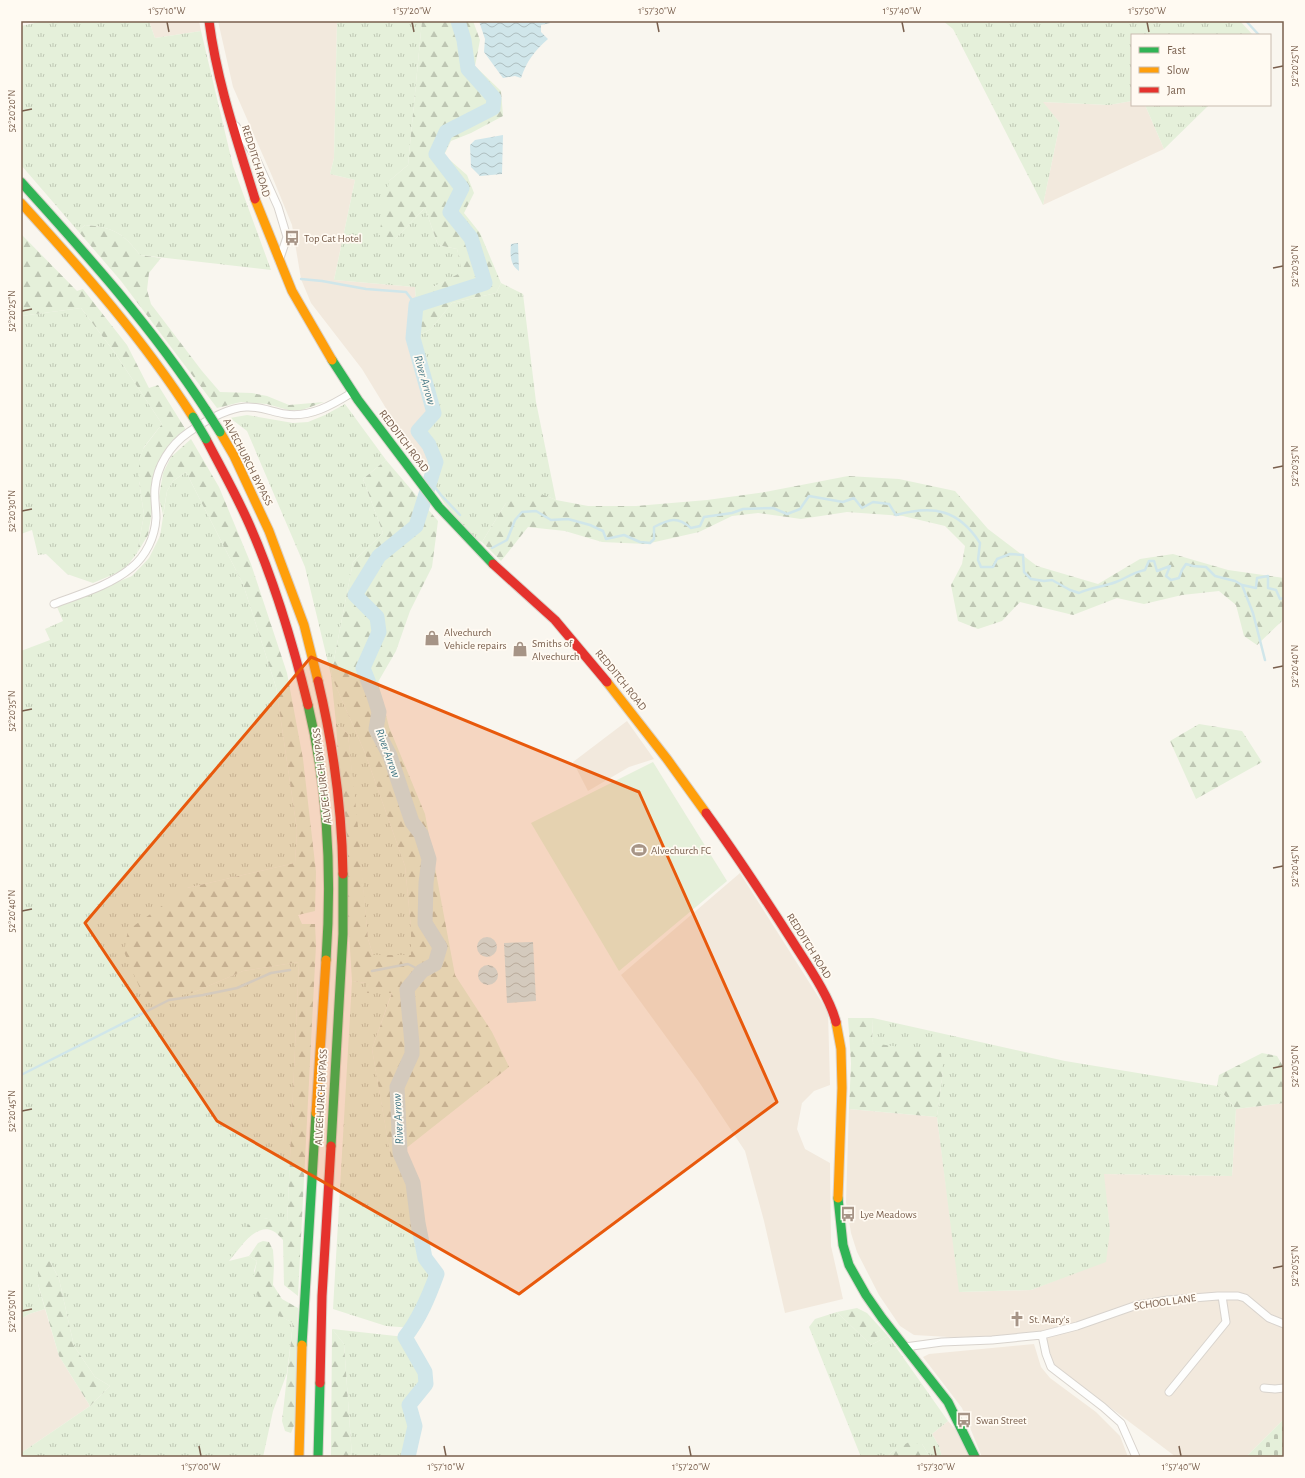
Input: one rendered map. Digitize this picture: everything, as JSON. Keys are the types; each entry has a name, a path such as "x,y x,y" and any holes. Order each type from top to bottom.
{"main road":[{"name":"REDDITCH ROAD","path":"209,21 221,87 257,205 292,291 322,344 353,392 439,507 488,560 555,620 599,671 631,712 738,857 803,958 827,999 836,1020 841,1049 842,1088 838,1198 843,1245 849,1265 866,1295 905,1347"},
{"name":"ALVECHURCH BYPASS","path":"21,182 126,299 186,378 234,456 269,531 304,625 328,724 339,807 343,872 343,934 322,1296 318,1457"},
{"name":"ALVECHURCH BYPASS","path":"21,203 119,313 172,383 220,463 256,538 289,627 312,722 325,809 328,871 328,933 304,1288 299,1457"},
{"path":"905,1347 948,1402 975,1457"}],"street":[{"path":"230,117 255,156 278,207 287,238 279,261"},
{"path":"54,604 107,584 140,560 151,541 154,530 156,519 155,488 157,474 167,454 187,433 223,413 237,408 253,407 287,414 303,414 330,405 353,392"},
{"path":"1169,1392 1226,1322 1222,1296"},
{"name":"SCHOOL LANE","path":"905,1347 942,1342 992,1340 1042,1335 1054,1333 1097,1320 1137,1305 1168,1300 1222,1296 1238,1296 1245,1298 1269,1318 1284,1324"},
{"path":"1042,1335 1046,1354 1051,1367 1107,1410 1121,1423 1136,1457"},
{"path":"1264,1388 1284,1388"}],"highlighted area":[{"path":"311,657 639,792 777,1102 519,1294 217,1121 85,923"}],"shaded area":[{"path":"149,21 199,21 201,31 155,38"},
{"path":"218,21 337,21 334,158 330,174 355,180 334,280 415,287 416,305 413,338 434,413 418,431 429,445 436,462 431,482 362,369 311,303 301,279 292,225 233,87"},
{"path":"1131,101 1131,106 1145,106 1164,149 1043,205 1060,123 1042,102 1109,105"},
{"path":"627,721 654,759 629,767 588,791 573,762"},
{"path":"740,873 828,1012 830,1085 814,1091 802,1103 797,1129 805,1149 830,1163 831,1246 843,1299 785,1313 764,1221 745,1151 699,1082 621,975"},
{"path":"1284,1103 1284,1419 1246,1457 1176,1457 1058,1368 1051,1361 1045,1331 983,1339 914,1335 900,1326 879,1295 857,1252 851,1233 846,1202 849,1109 937,1117 960,1292 1031,1290 1059,1279 1110,1230 1103,1174 1232,1176 1236,1109"},
{"path":"45,1309 59,1356 90,1406 21,1453 21,1319 29,1314"},
{"path":"1034,1344 1041,1367 1050,1378 1096,1412 1120,1436 1128,1457 982,1457 962,1408 923,1357 929,1354"},
{"path":"948,1421 956,1430 970,1457 942,1457 939,1446 932,1434"}],"green space":[{"path":"44,21 149,21 155,38 201,31 233,166 271,270 140,255 123,236 117,232 103,227 85,225 78,231 21,165 21,26"},
{"path":"337,21 422,21 408,165 389,181 395,239 425,208 438,245 457,249 463,272 433,287 415,287 334,280 355,180 330,174 334,158"},
{"path":"422,21 473,21 480,40 475,66 501,91 503,116 471,133 451,141 444,155 467,175 474,193 464,213 480,233 501,283 496,293 452,303 431,329 413,338 416,305 415,287 433,287 462,272 457,249 438,245 425,208 395,239 379,235 389,181 408,165"},
{"path":"943,21 1240,21 1252,34 1131,34 1131,101 1109,105 1043,102 1060,123 1043,205 953,29"},
{"path":"1145,106 1208,106 1164,149"},
{"path":"85,225 103,227 117,232 134,247 140,255 161,258 149,273 147,290 151,304 202,371 220,392 252,393 267,396 289,405 324,402 302,410 288,410 267,404 241,402 217,408 121,281 78,231"},
{"path":"21,234 77,291 83,289 127,345 149,388 158,385 186,430 171,443 161,458 151,486 152,512 148,535 137,553 144,515 139,481 139,461 143,449 162,424 115,353 81,308 21,316"},
{"path":"501,283 523,294 536,402 556,500 549,497 506,503 482,542 473,538 444,503 431,482 436,462 429,445 418,431 434,412 413,338 431,329 452,303 496,293"},
{"path":"81,308 115,353 162,424 144,447 139,461 139,481 144,515 137,553 124,570 93,583 67,574 46,554 38,555 32,530 21,534 21,316"},
{"path":"345,404 386,460 363,479 383,533 353,562 331,675 305,567 247,431 230,418 247,415 293,423 308,422"},
{"path":"191,439 219,487 251,564 287,673 303,759 316,872 315,911 298,915 302,924 315,924 316,945 298,1296 284,1285 283,1240 273,1231 267,1229 260,1230 248,1238 228,1261 250,1222 264,1218 287,1223 299,962 243,971 192,993 146,1002 124,952 128,930 187,888 295,863 297,830 276,687 243,584 186,472 173,481 167,491 163,515 159,497 163,473 171,457"},
{"path":"386,460 438,521 432,567 410,611 396,651 378,682 389,727 425,814 455,975 492,1032 509,1067 391,1159 372,1049 392,993 366,993 366,983 352,981 336,723 348,734 368,939 373,955 411,955 411,928 405,866 365,753 331,675 353,562 383,533 363,479"},
{"path":"186,472 243,584 276,687 297,830 295,863 187,888 192,993 243,971 299,962 287,1224 264,1218 229,1261 249,1256 257,1261 254,1271 264,1307 293,1323 287,1373 273,1411 263,1457 21,1457 21,1453 90,1406 110,1386 95,1377 74,1346 59,1279 50,1261 38,1284 45,1309 29,1314 21,1319 21,651 50,640 45,629 63,621 57,607 132,576 149,558 160,536 167,491 173,481"},
{"path":"848,476 899,479 955,491 988,529 1037,566 1098,584 1140,559 1173,554 1228,570 1284,578 1284,619 1257,645 1244,636 1236,605 1219,591 1182,595 1144,604 1117,598 1073,615 1020,602 1002,621 978,629 958,621 951,585 962,564 965,546 945,526 903,516 847,512 801,519 758,513 732,516 699,532 646,544 602,542 565,531 528,527 501,561 482,542 506,503 522,497 540,494 556,500 588,506 636,506 707,500 765,492"},
{"path":"331,675 365,753 405,866 411,928 411,956 373,955 368,939 348,734 336,723"},
{"path":"1199,724 1242,731 1262,762 1196,799 1170,741"},
{"path":"653,762 727,881 619,971 531,823"},
{"path":"352,981 366,983 367,993 392,992 372,1049 391,1158 400,1153 413,1183 418,1223 425,1257 437,1274 426,1304 413,1328 386,1326 333,1309"},
{"path":"848,1018 873,1018 872,1043 941,1053 943,1071 937,1117 849,1109 851,1063"},
{"path":"873,1018 1065,1061 1217,1086 1236,1109 1232,1176 1104,1174 1110,1230 1106,1262 1031,1290 959,1292 937,1117 943,1071 872,1043"},
{"path":"1262,1053 1277,1056 1284,1068 1284,1103 1236,1109 1217,1086 1219,1075"},
{"path":"263,1241 269,1242 273,1250 273,1285 282,1299 298,1308 295,1423 291,1433 285,1431 282,1421 293,1323 264,1308 252,1284 257,1261 249,1256 258,1243"},
{"path":"50,1261 59,1279 74,1346 95,1377 110,1386 90,1406 59,1356 38,1284 38,1264"},
{"path":"857,1308 867,1313 888,1336 871,1345 837,1312"},
{"path":"837,1312 871,1345 888,1336 948,1421 932,1434 939,1446 942,1457 930,1457 922,1444 896,1449 886,1457 861,1457 809,1327 815,1319"},
{"path":"332,1329 405,1337 425,1372 426,1384 409,1405 415,1426 408,1457 352,1457 344,1344"},
{"path":"332,1329 344,1344 352,1457 331,1457"},
{"path":"1284,1419 1284,1457 1246,1457"},
{"path":"909,1442 922,1444 930,1457 886,1457 896,1449"}],"water":[{"path":"479,21 550,21 550,23 541,25 541,32 548,39 539,47 532,57 521,78 515,76 503,78 484,52 485,39"},
{"path":"503,135 502,174 480,176 471,167 470,145 475,140"},
{"path":"518,243 519,271 512,263 511,259 511,244"},
{"path":"487,937 494,940 497,947 494,954 487,957 480,954 477,947 480,940"},
{"path":"533,942 536,1001 507,1003 504,943"},
{"path":"488,965 495,968 498,975 495,982 488,985 481,982 478,975 481,968"}],"waterway":[{"name":"River Arrow","path":"408,1457 415,1426 409,1405 426,1384 425,1372 405,1337 424,1307 437,1274 425,1258 418,1223 413,1183 400,1153 397,1087 412,1054 407,989 422,971 435,964 440,947 425,923 426,883 429,859 421,834 412,822 390,756 376,729 379,712 363,668 379,632 377,617 355,595 379,556 416,526 436,462 429,445 418,431 434,413 413,338 416,305 485,283 471,238 450,212 462,188 436,154 446,132 493,108 494,98 468,69 464,40 458,21"},
{"path":"1246,21 1258,34"},
{"path":"301,279 322,281 366,289 406,292 416,305"},
{"path":"431,482 460,515"},
{"path":"492,548 507,540 515,520 522,512 536,511 551,520 568,519 590,525 603,531 606,539 624,535 640,542 650,543 654,539 654,527 673,520 682,522 691,528 700,526 704,517 732,513 743,509 773,508 787,514 800,509 809,496 843,502 854,498 862,508 873,502 889,504 896,515 922,510 944,512 963,523 980,543 978,560 981,567 993,567 997,559 1010,554 1023,555 1024,572 1031,579 1044,581 1052,580 1070,590 1079,593 1088,589 1116,582 1145,570 1149,561 1154,561 1157,571 1170,566 1166,576 1171,580 1179,578 1186,564 1206,567 1215,576 1256,588 1257,578 1268,576 1268,588 1276,590 1280,599 1284,598"},
{"path":"1242,585 1253,613 1265,660"},
{"path":"372,971 408,964 422,971"},
{"path":"21,1075 169,1000 237,988 271,973 290,970"}],"traffic: fast":[{"path":"21,182 118,292 164,350 206,410"},
{"path":"332,360 358,400 439,507 493,564"},
{"path":"206,410 220,432"},
{"path":"193,417 206,439"},
{"path":"308,705 320,768 327,832 329,896 326,960"},
{"path":"331,1146 343,934 343,874"},
{"path":"302,1345 316,1113"},
{"path":"838,1198 843,1245 849,1265 866,1295 882,1318 948,1402 975,1457"},
{"path":"318,1457 320,1383"}],"traffic: slow":[{"path":"255,199 292,291 332,360"},
{"path":"21,203 112,306 154,360 193,417"},
{"path":"220,432 234,456 269,531 304,625 318,681"},
{"path":"607,682 667,759 706,813"},
{"path":"316,1113 326,960"},
{"path":"836,1022 841,1049 842,1088 838,1198"},
{"path":"299,1457 302,1345"}],"traffic: jam":[{"path":"209,21 222,89 255,199"},
{"path":"206,439 245,515 268,569 290,637 308,705"},
{"path":"493,564 555,620 607,682"},
{"path":"318,681 336,777 341,825 343,874"},
{"path":"706,813 750,876 810,969 823,990 836,1022"},
{"path":"320,1383 322,1296 331,1146"}],"place":[{"name":"Top Cat Hotel","path":"292,238"},
{"name":"Alvechurch Vehicle repairs","path":"432,638"},
{"name":"Smiths of Alvechurch","path":"520,649"},
{"name":"Alvechurch FC","path":"639,850"},
{"name":"Lye Meadows","path":"848,1214"},
{"name":"St. Mary's","path":"1017,1319"},
{"name":"Swan Street","path":"964,1420"}]}
